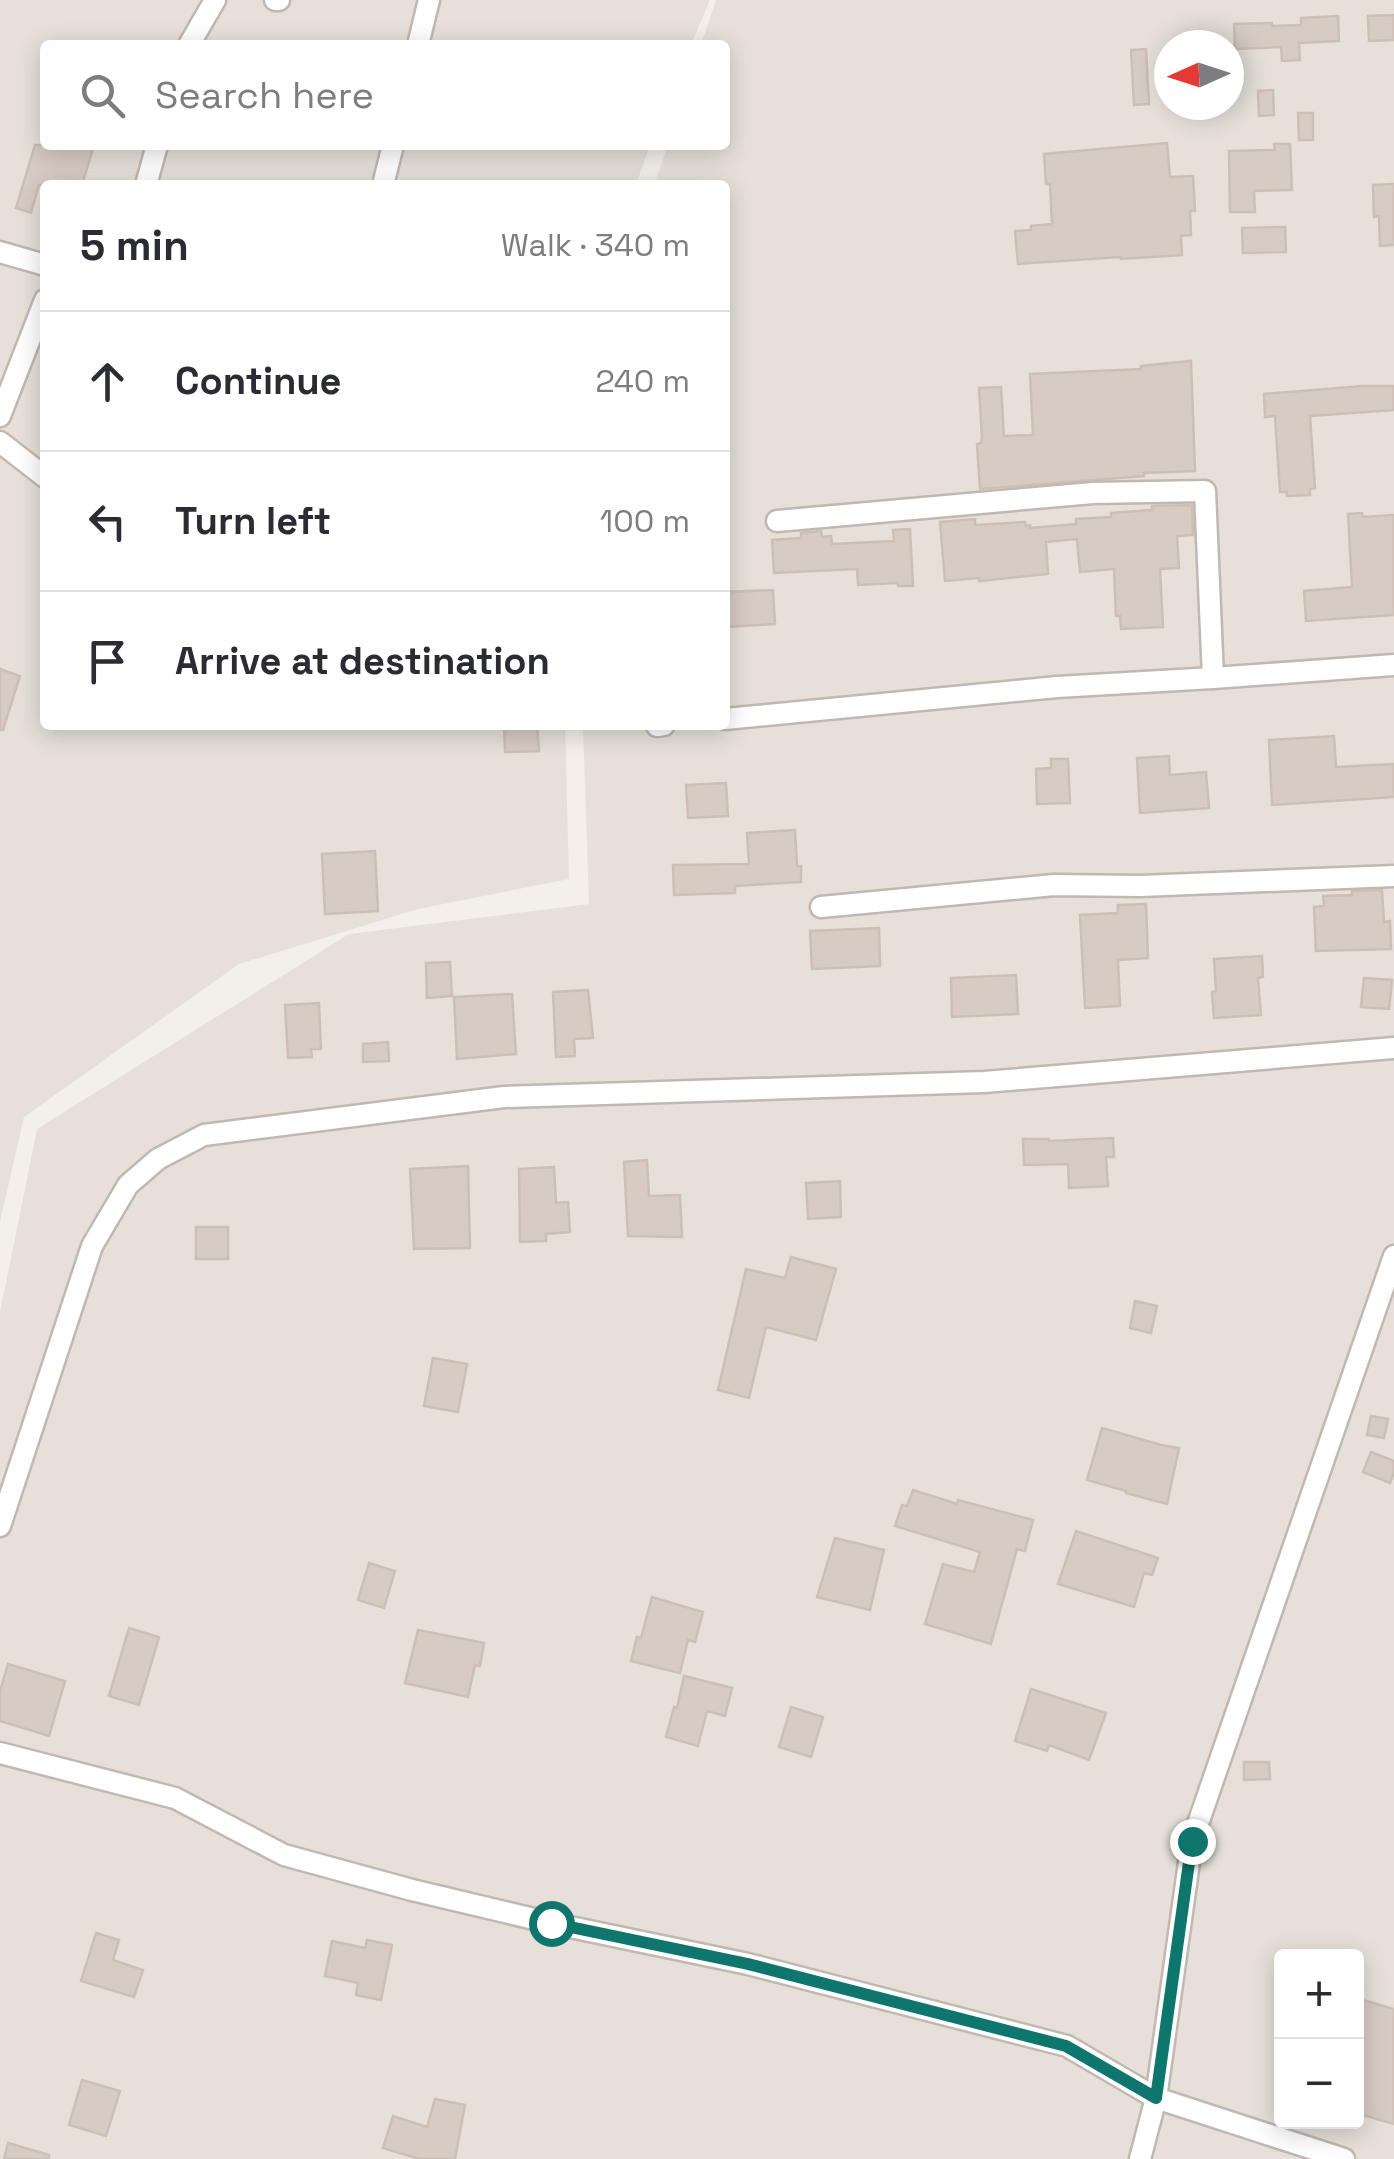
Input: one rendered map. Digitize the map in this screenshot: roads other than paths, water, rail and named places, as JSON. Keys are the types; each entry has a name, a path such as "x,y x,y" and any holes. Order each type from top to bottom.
{"street":[{"path":"191,40 215,0"},
{"path":"419,40 430,0"},
{"path":"147,180 156,150"},
{"path":"384,180 392,150"},
{"path":"0,252 40,264"},
{"path":"0,416 40,313"},
{"path":"0,442 40,473"},
{"path":"777,520 1093,494 1205,491 1213,678"},
{"path":"730,719 1057,687 1394,665"},
{"path":"822,907 1054,885 1140,886 1394,876"},
{"path":"0,1526 92,1246 128,1185 158,1159 204,1134 504,1097 984,1082 1394,1048"},
{"path":"1140,2159 1156,2098 1192,1841 1394,1256"},
{"path":"0,1754 175,1798 284,1855 551,1923 748,1964 1066,2046 1156,2098 1344,2159"}]}
